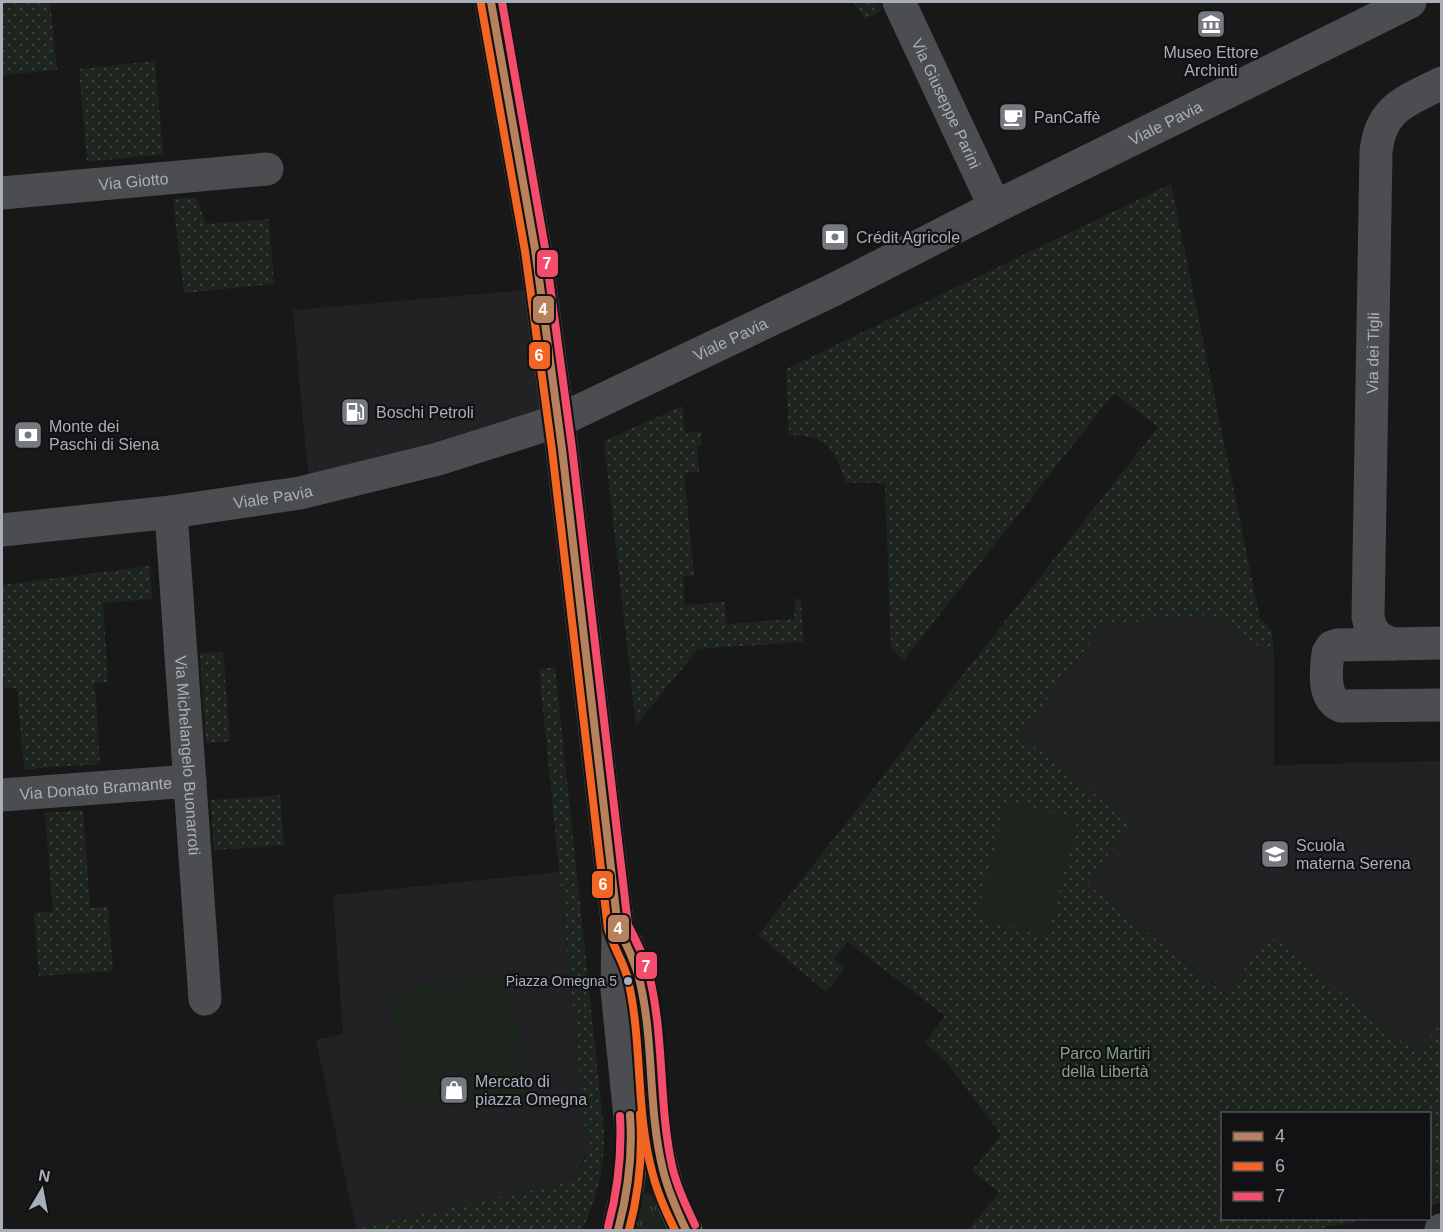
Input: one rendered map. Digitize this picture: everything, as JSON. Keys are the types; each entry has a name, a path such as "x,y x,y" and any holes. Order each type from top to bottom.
{"street":[{"path":"491,2 535,249 558,421 618,928 617,990 632,1154 618,1230"},
{"name":"Via Giuseppe Parini","path":"899,2 995,207"},
{"name":"Viale Pavia","path":"2,530 171,512 300,493 438,459 558,421 833,290 995,207 1410,2"},
{"name":"Via dei Tigli","path":"1393,644 1373,633 1368,617 1376,152 1380,129 1393,109 1442,83"},
{"name":"Via Giotto","path":"2,193 267,169"},
{"name":"Via Michelangelo Buonarroti","path":"171,512 205,999"},
{"path":"1442,643 1338,645 1328,652 1327,659 1329,698 1341,706 1442,705"},
{"name":"Via Donato Bramante","path":"2,795 190,782"},
{"path":"618,928 634,960 642,999 661,1167 669,1195 686,1230"}],"shaded area":[{"path":"538,289 554,418 311,488 293,310"},
{"name":"Scuola materna Serena","path":"1212,614 1274,657 1274,765 1441,761 1441,1073 1271,936 1226,994 1086,883 1131,824 1020,735 1104,625"},
{"name":"Mercato di piazza Omegna","path":"559,872 586,1139 586,1151 579,1172 562,1184 356,1229 316,1040 343,1034 333,895"}],"green space":[{"path":"2,2 50,2 57,70 2,75"},
{"path":"854,2 877,2 882,11 865,19"},
{"path":"155,61 163,154 87,162 79,69"},
{"name":"Parco Martiri della Libertà","path":"1171,184 1260,618 1272,630 1274,657 1212,614 1104,625 1020,735 1132,824 1086,883 1225,994 1271,936 1416,1053 1438,1027 1441,1030 1441,1202 1431,1205 1431,1112 1221,1112 1221,1220 1362,1220 1313,1230 968,1230 999,1192 972,1171 1001,1135 946,1061 925,1043 945,1016 848,942 834,959 845,968 826,992 758,935 1158,427 1114,393 904,660 891,649 885,483 846,483 838,461 828,447 813,438 789,435 786,369"},
{"path":"196,197 206,224 269,219 274,284 184,293 173,199"},
{"path":"682,406 685,433 701,431 702,445 697,446 699,472 684,473 694,576 683,577 685,605 724,602 727,624 794,619 796,599 801,599 803,642 698,649 636,725 604,441"},
{"path":"150,566 152,599 103,603 108,682 95,683 100,764 24,769 17,688 4,688 2,585"},
{"path":"223,652 230,741 206,743 200,653"},
{"path":"555,667 604,1132 601,1170 592,1207 582,1230 349,1230 562,1184 575,1176 584,1161 586,1139 539,669"},
{"path":"280,795 284,845 214,850 211,800"},
{"path":"1007,801 1078,819 1047,937 976,918"},
{"path":"83,810 90,908 108,907 113,971 39,976 34,913 53,911 45,813"},
{"path":"512,974 528,1095 404,1110 389,989"},
{"path":"648,1192 665,1230 636,1230 644,1194"}],"transit line":[{"name":"4","path":"491,2 535,249 562,449 618,928 638,974 647,1023 658,1146 667,1186 686,1230"},
{"name":"7","path":"502,2 545,248 572,448 628,925 646,965 653,995 672,1166 679,1189 695,1225"},
{"name":"6","path":"481,4 525,251 552,450 608,929 626,973 633,1004 647,1151 657,1190 675,1230"},
{"name":"6","path":"629,1230 639,1173 640,1114"},
{"name":"4","path":"618,1230 629,1173 630,1115"},
{"name":"7","path":"608,1227 618,1172 620,1116"}],"place":[{"name":"Museo Ettore Archinti","path":"1211,24"},
{"name":"PanCaffè","path":"1013,117"},
{"name":"Crédit Agricole","path":"835,237"},
{"name":"Boschi Petroli","path":"355,412"},
{"name":"Monte dei Paschi di Siena","path":"28,435"},
{"name":"Scuola materna Serena","path":"1275,854"},
{"name":"Piazza Omegna 5","path":"628,981"},
{"name":"Mercato di piazza Omegna","path":"454,1090"}]}
